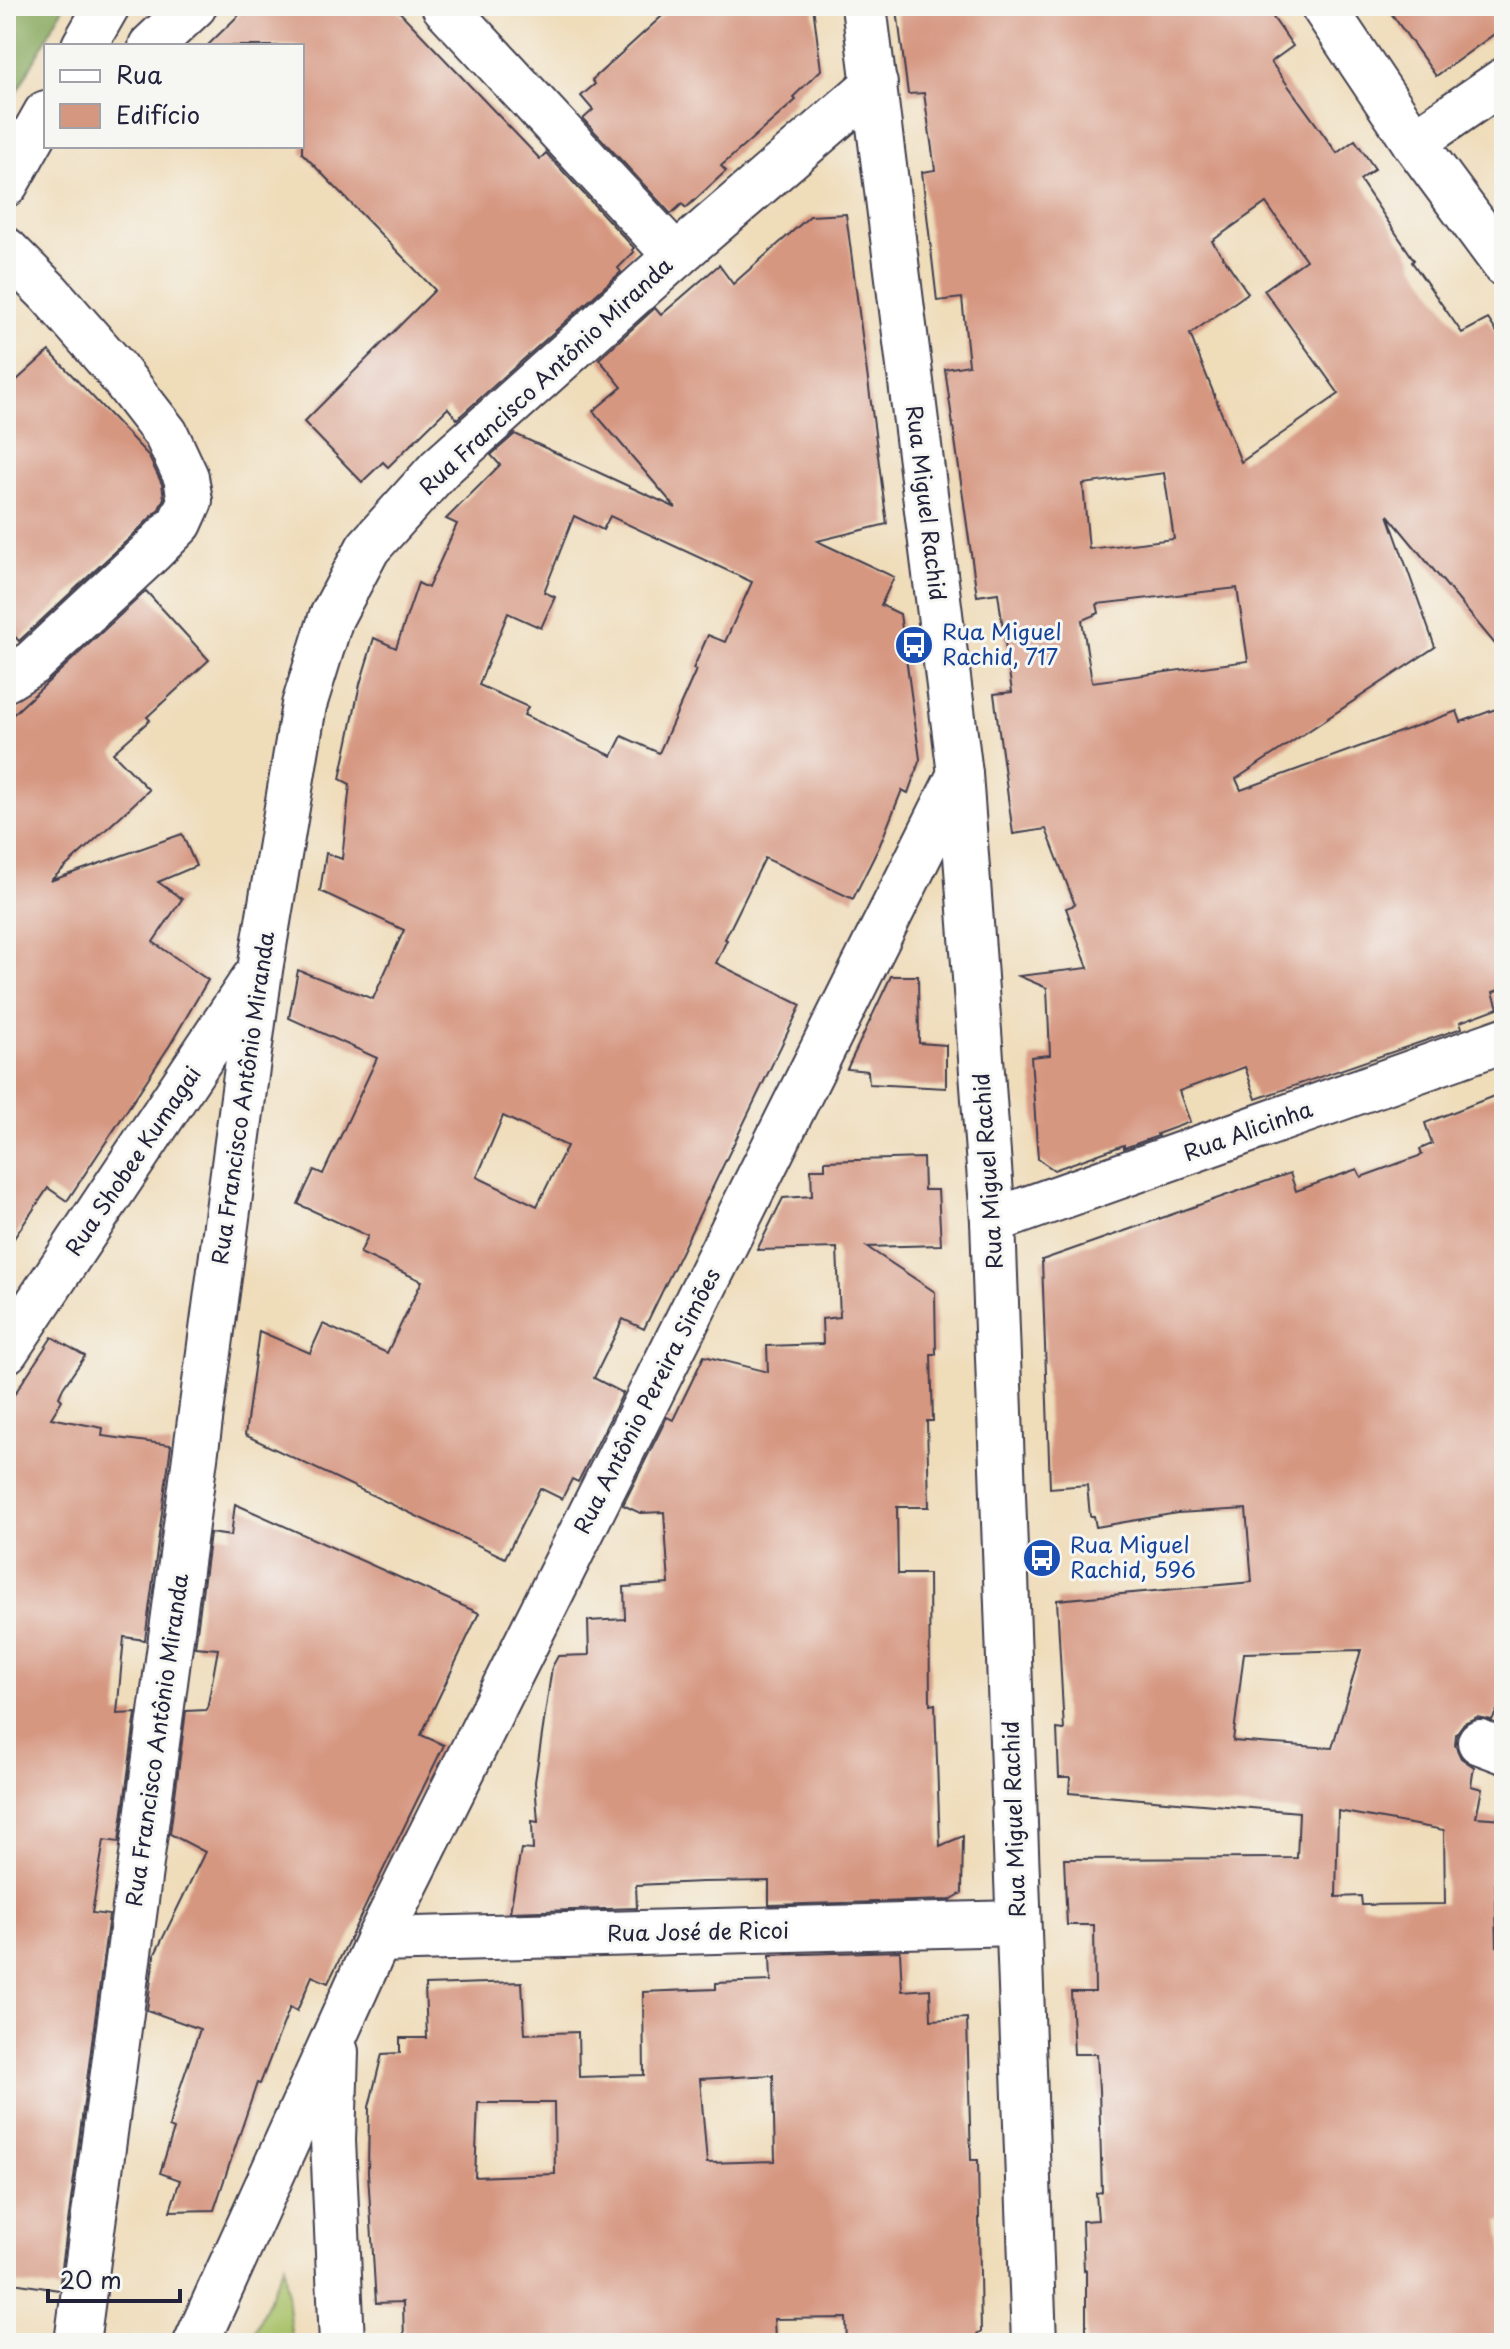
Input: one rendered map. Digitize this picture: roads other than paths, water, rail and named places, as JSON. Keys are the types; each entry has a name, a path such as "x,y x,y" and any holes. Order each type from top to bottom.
{"street":[{"path":"85,44 107,6"},
{"path":"153,44 194,6"},
{"path":"444,6 676,256"},
{"name":"Rua Miguel Rachid","path":"864,6 960,774 993,1221 1034,2343"},
{"path":"1323,6 1414,142 1504,264"},
{"path":"1414,142 1504,80"},
{"name":"Rua Francisco Antônio Miranda","path":"77,2343 260,970 304,705 331,618 368,548 440,468 676,256 875,84"},
{"path":"6,184 44,117"},
{"path":"6,250 49,293 114,367 166,434 186,477 190,501 180,523 150,553 32,663 6,679"},
{"name":"Rua Antônio Pereira Simões","path":"196,2343 378,1940 960,774"},
{"name":"Rua Shobee Kumagai","path":"6,1351 260,970"},
{"name":"Rua Alicinha","path":"993,1221 1504,1040"},
{"name":"Rua José de Ricoi","path":"378,1940 1017,1923"},
{"name":"Rua Antônio Pereira Simões","path":"336,2030 333,2140 342,2343"}],"place":[{"name":"Rua Miguel Rachid, 717","path":"914,645"},
{"name":"Rua Miguel Rachid, 596","path":"1042,1558"}]}
